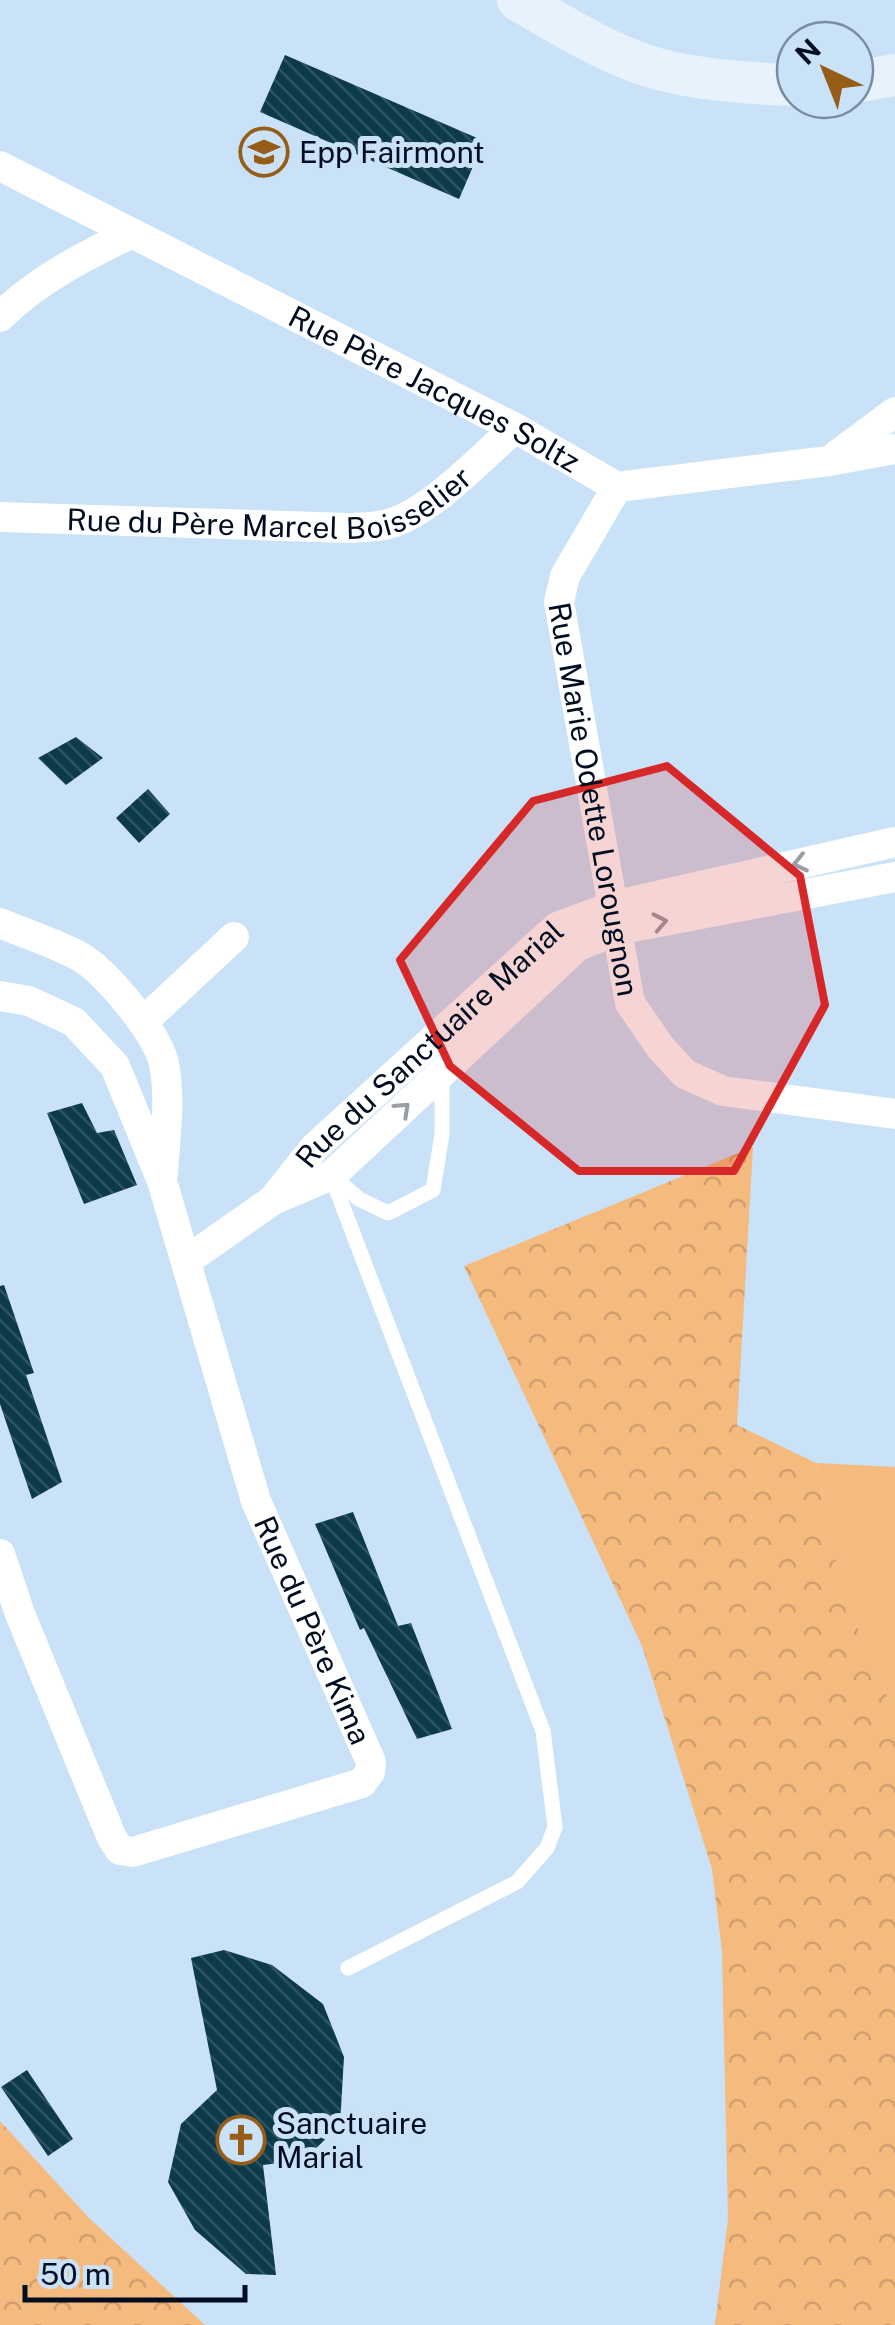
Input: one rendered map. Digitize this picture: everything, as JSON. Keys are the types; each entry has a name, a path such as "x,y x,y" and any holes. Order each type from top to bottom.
{"street":[{"path":"518,0 642,64 698,76 775,82"},
{"name":"Rue Père Jacques Soltz","path":"0,166 516,428 617,487"},
{"path":"0,316 71,262 132,232"},
{"path":"829,461 895,412"},
{"name":"Rue du Père Marcel Boisselier","path":"0,518 348,528 388,524 419,509 516,428"},
{"path":"617,487 895,449"},
{"name":"Rue Marie Odette Lorougnon","path":"617,487 564,576 559,602 630,1003 661,1048 686,1074 723,1090 895,1114"},
{"name":"Rue du Sanctuaire Marial","path":"186,1261 273,1200 332,1175 578,946 615,918 895,842"},
{"name":"Rue du Sanctuaire Marial","path":"273,1200 314,1148 557,927 895,877"},
{"path":"0,922 82,957 144,1021 164,1060 168,1096 162,1181"},
{"path":"144,1021 234,937"},
{"name":"Rue du Père Kima","path":"0,996 29,1001 74,1022 115,1066 162,1181 256,1501 371,1762 370,1772 362,1782 133,1852 120,1850 27,1631 0,1554"}],"lane":[{"path":"332,1175 359,1199 388,1213 433,1190 442,1134 442,1073"},
{"path":"314,1148 332,1175 543,1732 554,1827 546,1848 517,1882 348,1968"}],"highlighted area":[{"path":"667,766 800,876 825,1005 734,1171 579,1171 450,1066 400,960 533,801"}],"green space":[{"path":"753,1147 737,1425 816,1463 843,1596 884,1686 895,1725 895,2325 715,2325 728,2219 722,1952 712,1869 642,1646 464,1266"},
{"path":"816,1463 895,1467 895,1725 884,1686 843,1596"},
{"path":"0,2121 89,2218 205,2325 0,2325"}],"building":[{"path":"285,55 484,141 459,199 260,112"},
{"path":"76,737 103,758 66,785 38,758"},
{"path":"148,789 170,814 139,843 116,818"},
{"path":"82,1103 97,1133 114,1130 137,1185 84,1204 47,1113"},
{"path":"4,1285 34,1373 26,1375 62,1482 32,1499 0,1404 0,1286"},
{"path":"353,1512 398,1626 411,1623 452,1729 417,1739 364,1628 360,1630 315,1524"},
{"path":"224,1950 272,1965 323,2004 344,2057 340,2125 304,2160 263,2165 276,2275 246,2274 195,2230 168,2182 181,2124 217,2090 191,1958"},
{"path":"27,2070 73,2139 48,2156 1,2087"}],"place":[{"name":"Epp Fairmont","path":"264,152"},
{"name":"Sanctuaire Marial","path":"241,2140"}]}
